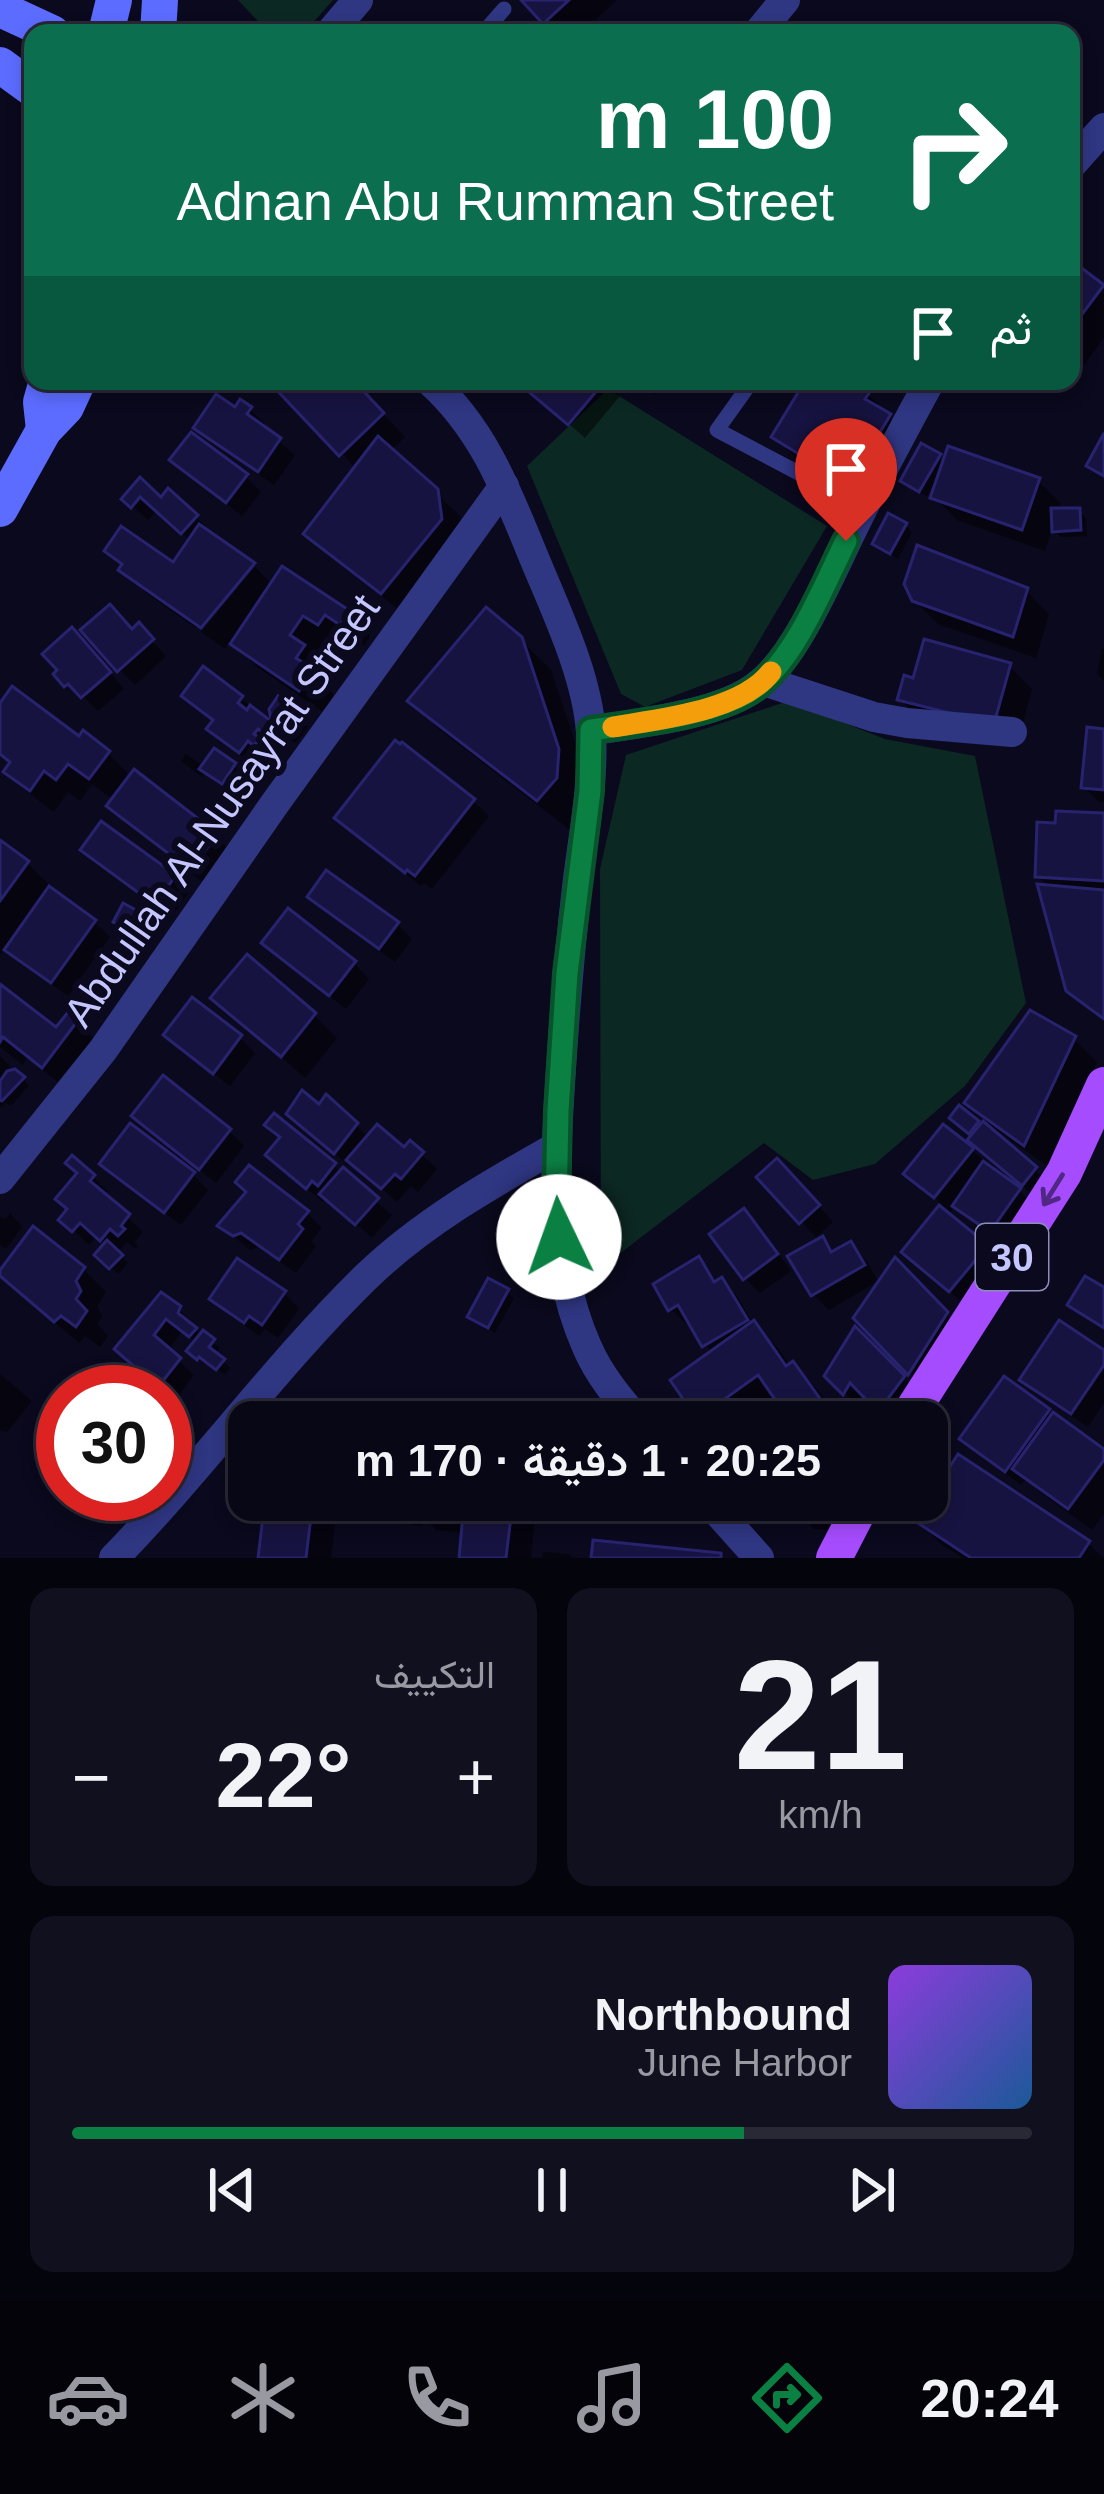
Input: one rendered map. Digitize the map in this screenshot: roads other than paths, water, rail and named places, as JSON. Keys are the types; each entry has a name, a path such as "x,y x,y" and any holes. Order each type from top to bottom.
{"main road":[{"name":"30","path":"918,1401 1064,1172 1104,1085"},
{"path":"834,1558 853,1521"}],"street":[{"path":"338,24 358,0"},
{"path":"765,24 785,0"},
{"path":"13,6 39,24"},
{"path":"1080,155 1104,128"},
{"path":"44,390 44,430"},
{"path":"0,509 44,430 66,407 74,390"},
{"path":"452,390 505,486 580,679 591,730 590,791 567,973 556,1211 574,1314 588,1351 621,1401"},
{"path":"591,730 679,716 732,699 764,681 801,628 925,390"},
{"name":"Abdullah Al-Nusayrat Street","path":"0,1179 103,1050 505,486"},
{"path":"764,681 874,717 1012,732"},
{"path":"114,1558 368,1276 418,1232 556,1147"},
{"path":"726,1521 759,1558"}],"lane":[{"path":"491,24 504,9"},
{"path":"746,390 717,430 863,507"}]}
